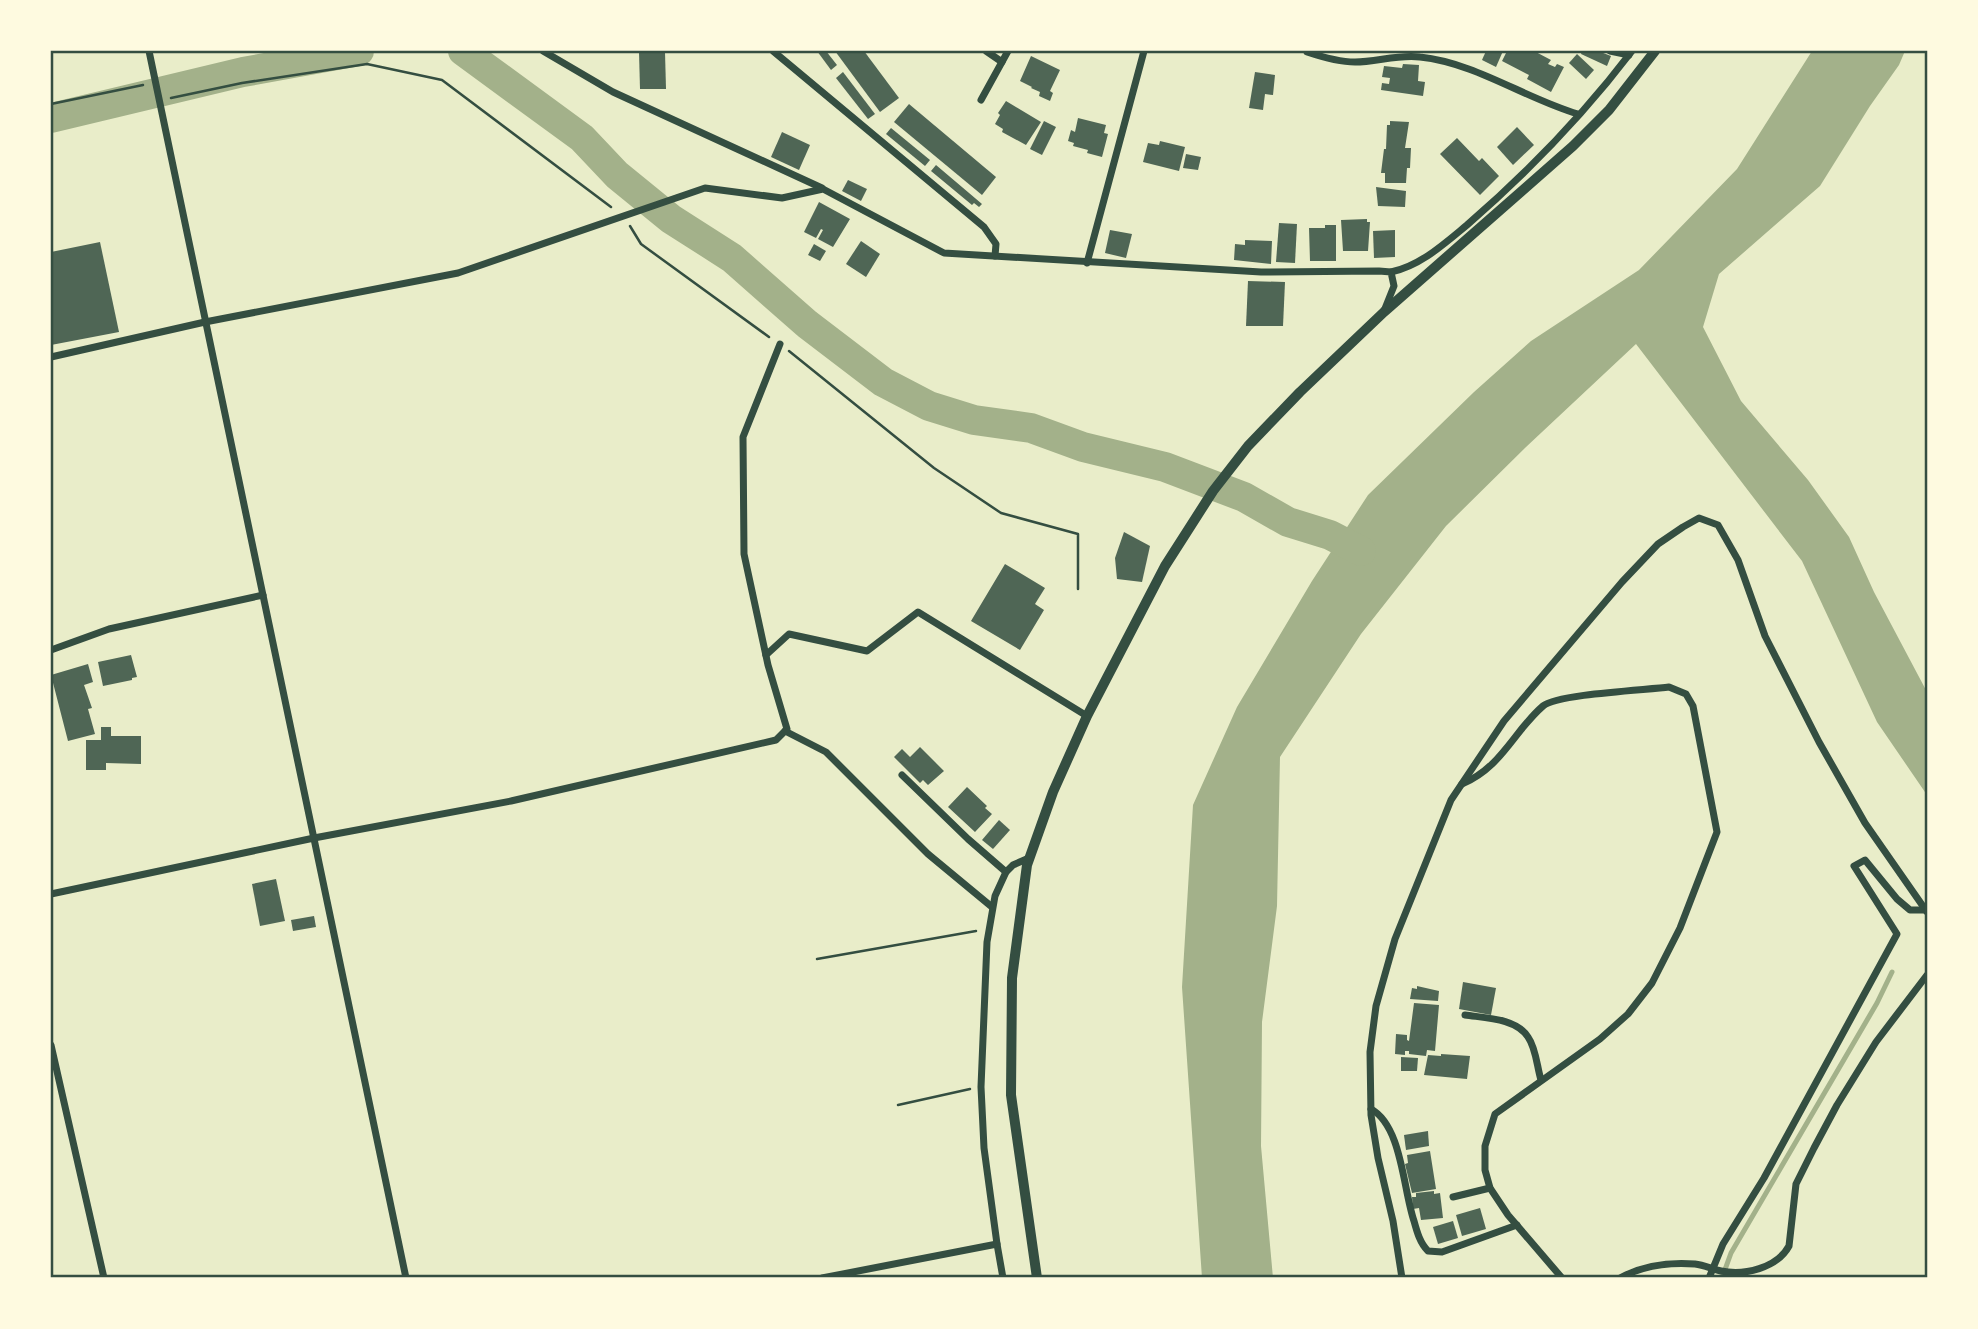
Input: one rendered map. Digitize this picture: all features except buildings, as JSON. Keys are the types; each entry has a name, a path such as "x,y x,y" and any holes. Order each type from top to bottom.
{"street":[{"path":"149,51 407,1278"},
{"path":"543,51 613,92 823,189 944,253 1261,272 1391,272 1402,270 1429,255 1467,225 1535,162 1630,53"},
{"path":"773,51 984,227 996,244 996,256"},
{"path":"986,51 1002,62"},
{"path":"981,100 1008,51"},
{"path":"1087,263 1144,51"},
{"path":"1297,51 1354,62 1417,54 1471,70 1578,114"},
{"path":"1610,51 1630,53"},
{"path":"1037,1278 1011,1095 1012,978 1027,865 1054,792 1087,716 1165,566 1213,491 1248,446 1300,391 1384,312 1573,146 1609,110 1655,51"},
{"path":"51,357 205,322 458,272 705,188 782,198 823,189"},
{"path":"1384,312 1394,286 1391,272"},
{"path":"51,894 314,838 511,802 776,740 787,729 766,655 744,554 743,438 780,344"},
{"path":"1402,1278 1371,1109 1370,1052 1376,1006 1395,939 1451,800 1504,721 1622,582 1658,544 1683,527 1699,519 1708,520 1718,525 1734,549 1765,636 1825,752 1865,822 1926,911"},
{"path":"51,650 109,629 263,595"},
{"path":"766,655 789,634 867,651 918,612 1087,716"},
{"path":"1462,784 1483,773 1544,705 1564,697 1670,687 1686,694 1693,706 1717,832 1679,928 1653,983 1639,1001 1600,1039 1495,1114 1485,1146 1485,1170 1490,1188 1562,1278"},
{"path":"785,731 826,752 928,853 992,907"},
{"path":"902,775 1006,872"},
{"path":"1003,1278 984,1148 981,1087 989,926 992,907 1006,872 1013,865 1030,858"},
{"path":"1709,1278 1711,1268 1764,1178 1896,934 1854,866 1865,860 1897,899 1910,910 1926,911"},
{"path":"1620,1278 1645,1268 1664,1265 1699,1264 1731,1272 1757,1270 1785,1252 1789,1246 1796,1184 1814,1148 1876,1042 1927,975"},
{"path":"1465,1015 1506,1022 1523,1031 1530,1038 1541,1080"},
{"path":"51,1045 104,1278"},
{"path":"1371,1109 1378,1113 1389,1127 1415,1226 1428,1251 1442,1252 1517,1225"},
{"path":"1453,1197 1490,1188"},
{"path":"822,1278 997,1244"}],"path":[{"path":"158,100 242,83 367,64 442,80 622,215 641,244 780,344 934,468 1001,513 1079,534 1078,589"},
{"path":"51,104 154,82"},
{"path":"817,959 975,932 989,926"},
{"path":"898,1105 981,1087"}],"shaded area":[{"path":"1812,51 1905,51 1899,65 1820,186 1719,274 1703,327 1741,401 1808,480 1849,537 1874,592 1927,692 1927,795 1877,722 1802,561 1636,344 1446,526 1361,634 1280,757 1277,906 1262,1022 1261,1146 1273,1278 1202,1278 1182,987 1193,805 1237,707 1312,581 1368,495 1531,341 1639,270 1737,169"}],"waterway":[{"path":"51,118 243,72 359,51"},
{"path":"463,51 582,138 617,175 671,219 732,258 807,324 883,382 929,406 974,420 1031,428 1083,447 1165,467 1244,497 1288,522 1330,535 1361,551"},
{"path":"1722,1278 1731,1253 1877,1003 1892,972"}]}
